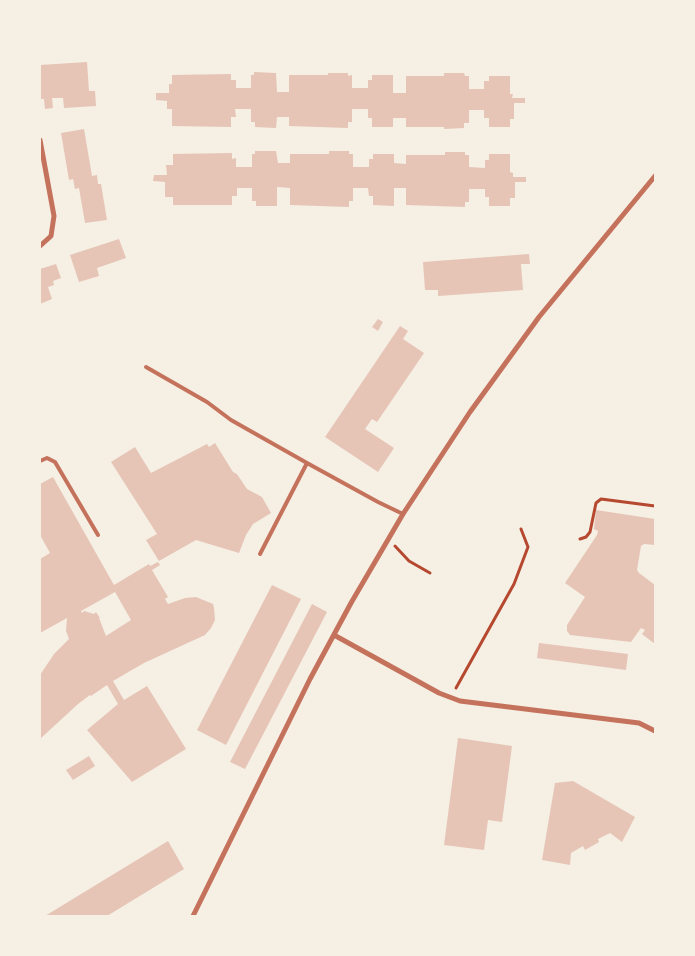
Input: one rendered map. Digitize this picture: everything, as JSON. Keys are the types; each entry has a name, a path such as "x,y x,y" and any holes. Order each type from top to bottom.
{"street":[{"path":"40,140 54,216 51,236 40,246"},
{"path":"193,916 310,678 389,538 470,412 539,317 655,176"},
{"path":"334,635 439,693 460,701 639,724 655,731"}],"lane":[{"path":"146,367 307,463 404,514"},
{"path":"40,461 47,458 55,462 98,535"},
{"path":"260,554 307,463"}],"path":[{"path":"580,539 586,537 590,532 596,503 601,499 655,506"},
{"path":"439,693 444,682 455,689 514,584 528,547 521,529"},
{"path":"389,538 409,561 430,573"}],"building":[{"path":"87,62 89,91 95,91 96,106 64,108 63,98 52,98 53,108 45,109 44,99 40,99 40,65"},
{"path":"254,72 276,73 277,92 289,92 289,75 348,73 348,76 352,75 352,88 368,88 368,80 372,80 372,75 393,75 393,93 406,93 406,76 444,76 444,73 464,73 465,76 469,76 469,89 484,89 484,81 489,81 489,76 510,76 510,94 513,94 512,98 525,98 525,103 514,103 514,119 510,119 510,127 489,127 489,118 484,118 484,110 469,110 469,123 464,123 464,128 406,127 406,118 393,118 393,127 372,127 372,118 368,118 368,109 352,109 352,122 348,122 348,128 289,126 289,117 277,117 276,128 255,127 255,122 251,122 251,109 235,109 236,117 231,117 231,127 172,126 172,109 167,109 167,101 156,100 156,93 169,93 172,75 231,74 231,80 236,80 236,88 251,88 251,75 254,75"},
{"path":"84,129 92,176 97,175 98,184 101,184 107,220 85,223 79,188 75,189 73,179 69,180 61,133"},
{"path":"255,151 276,151 278,163 290,163 290,154 329,154 329,151 349,151 349,154 353,154 353,167 369,167 369,159 373,159 373,154 394,154 394,163 406,164 406,155 445,155 445,152 465,152 465,155 469,155 469,167 485,168 485,160 489,160 489,154 510,154 510,172 513,173 513,177 526,177 526,182 515,182 515,198 510,198 510,206 489,206 489,197 485,197 485,189 469,189 469,202 465,202 465,207 406,205 406,188 394,188 394,206 373,205 373,196 369,196 368,188 353,188 353,201 349,201 349,207 290,205 290,188 277,187 277,206 256,206 256,201 252,201 252,188 237,188 237,196 232,196 232,205 173,205 173,197 165,197 165,182 153,181 154,175 167,175 166,165 173,165 173,154 232,153 232,159 236,158 236,167 252,167 252,154 255,154"},
{"path":"119,239 126,258 97,268 99,276 79,282 70,255"},
{"path":"529,254 530,264 521,264 523,290 438,296 438,290 425,290 423,262"},
{"path":"56,264 61,278 53,281 54,285 48,287 52,299 40,304 40,269"},
{"path":"378,319 383,322 378,331 372,327"},
{"path":"400,326 408,331 403,339 424,353 377,422 372,419 365,429 394,448 378,472 325,437"},
{"path":"215,443 233,472 237,474 247,489 262,497 271,513 253,524 246,535 239,553 196,540 159,561 146,540 157,534 111,462 135,447 151,473 207,444 209,447"},
{"path":"53,477 114,585 149,564 150,566 158,562 160,565 152,570 168,597 165,599 168,604 185,598 196,597 213,604 215,620 205,635 144,663 113,681 124,700 147,686 186,749 132,782 87,730 118,704 107,685 78,704 40,739 40,675 54,654 69,639 66,631 67,618 40,633 40,559 50,553 40,535 40,484","holes":["115,592 131,620 106,636 96,612 94,614 84,611 82,613 81,611"]},
{"path":"596,510 655,519 655,545 644,544 641,546 637,570 655,585 655,644 642,634 645,630 641,628 631,642 570,635 567,631 567,625 585,597 565,583 597,535 598,531 594,529"},
{"path":"272,585 301,599 226,745 197,730"},
{"path":"312,604 327,612 245,769 230,762"},
{"path":"539,643 628,654 626,670 537,658"},
{"path":"458,738 512,746 502,822 488,820 484,850 444,845"},
{"path":"89,756 95,766 73,780 66,770"},
{"path":"573,781 635,817 622,842 610,833 598,839 599,842 585,850 583,846 571,853 570,865 542,860 555,783"},
{"path":"168,841 184,869 107,916 45,916"}]}
